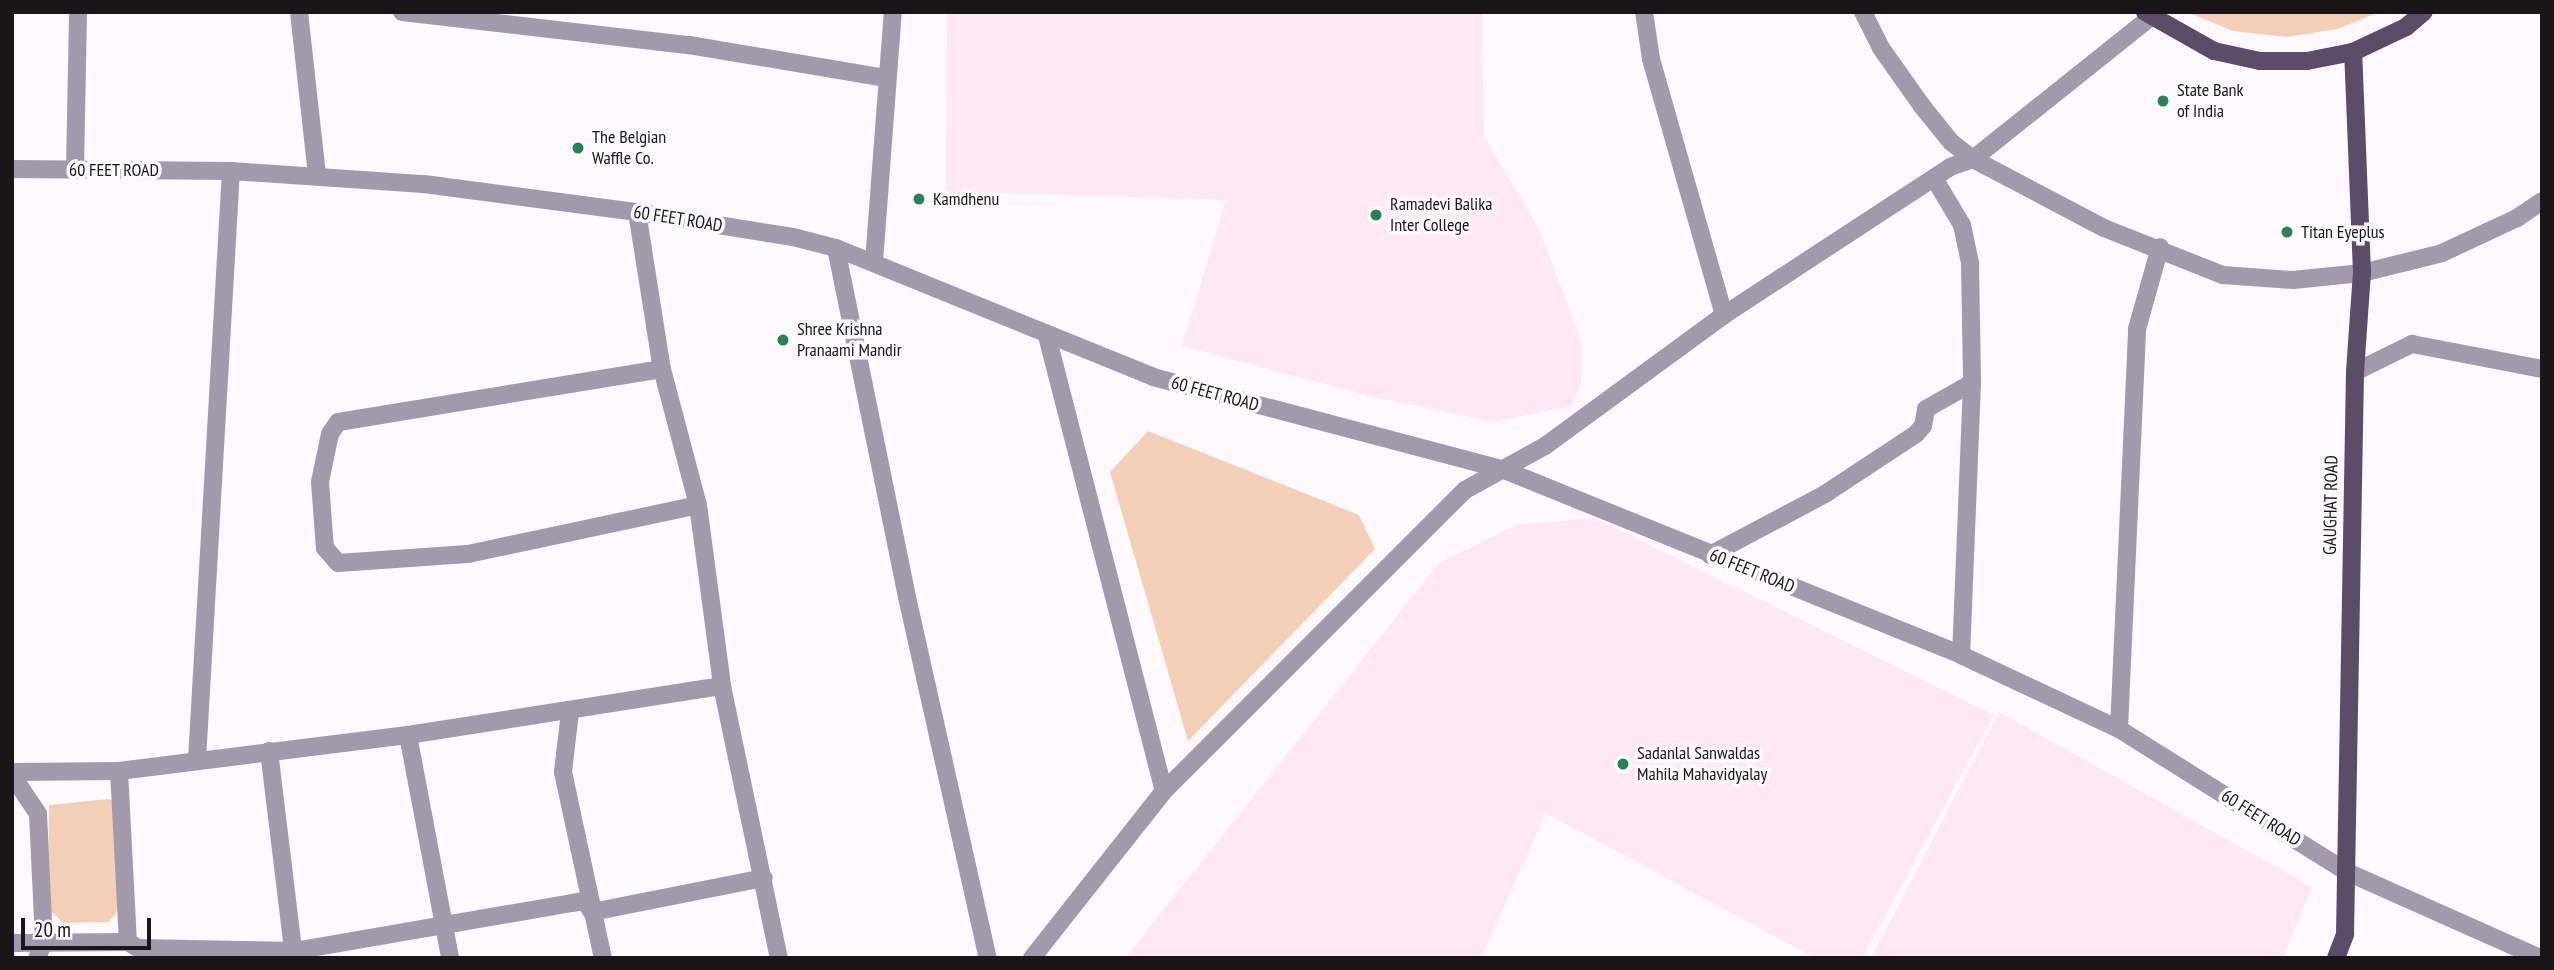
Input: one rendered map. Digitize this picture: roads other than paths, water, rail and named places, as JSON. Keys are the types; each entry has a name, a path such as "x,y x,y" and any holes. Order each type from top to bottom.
{"main road":[{"path":"2148,15 2214,51 2260,61 2307,61 2353,52 2406,27 2424,12"},
{"name":"GAUGHAT ROAD","path":"2336,958 2345,934 2355,372 2362,273 2353,52"}],"street":[{"path":"75,170 78,12"},
{"path":"299,12 317,174"},
{"path":"402,12 689,45 886,78"},
{"path":"874,262 893,12"},
{"path":"1644,12 1651,59 1724,315"},
{"path":"1863,12 1881,48 1922,106 1951,142 1973,159 2104,228 2160,247 2223,275 2293,280 2362,273 2442,253 2517,218 2542,201"},
{"path":"1032,958 1164,791 1436,515 1465,490 1545,446 1724,315 1934,178 1973,159 2148,15"},
{"name":"60 FEET ROAD","path":"12,169 317,174 637,212 793,237 836,248 1153,377 1504,470 1961,655 2119,729 2347,872 2540,958"},
{"path":"197,760 231,171"},
{"path":"1934,178 1962,225 1970,264 1972,383 1961,655"},
{"path":"637,212 662,369 698,505 722,686 779,958"},
{"path":"2119,729 2137,329 2160,247"},
{"path":"836,248 907,597 988,958"},
{"path":"1047,336 1164,791"},
{"path":"2355,372 2412,344 2542,369"},
{"path":"662,369 338,422 330,434 320,482 325,548 338,563 468,554 698,505"},
{"path":"1710,555 1825,494 1916,434 1923,426 1926,409 1972,383"},
{"path":"12,774 119,771 408,735 570,712 722,686"},
{"path":"570,712 563,772 603,958"},
{"path":"408,735 450,958"},
{"path":"269,751 294,954"},
{"path":"119,771 128,942"},
{"path":"12,774 38,814 41,950"},
{"path":"592,912 764,878"},
{"path":"12,943 41,950 128,942 138,948 294,954 585,901 592,912"}],"place":[{"name":"State Bank of India","path":"2163,101"},
{"name":"The Belgian Waffle Co.","path":"578,148"},
{"name":"Kamdhenu","path":"919,199"},
{"name":"Ramadevi Balika Inter College","path":"1376,215"},
{"name":"Titan Eyeplus","path":"2287,232"},
{"name":"Shree Krishna Pranaami Mandir","path":"783,340"},
{"name":"Sadanlal Sanwaldas Mahila Mahavidyalay","path":"1623,764"}]}
